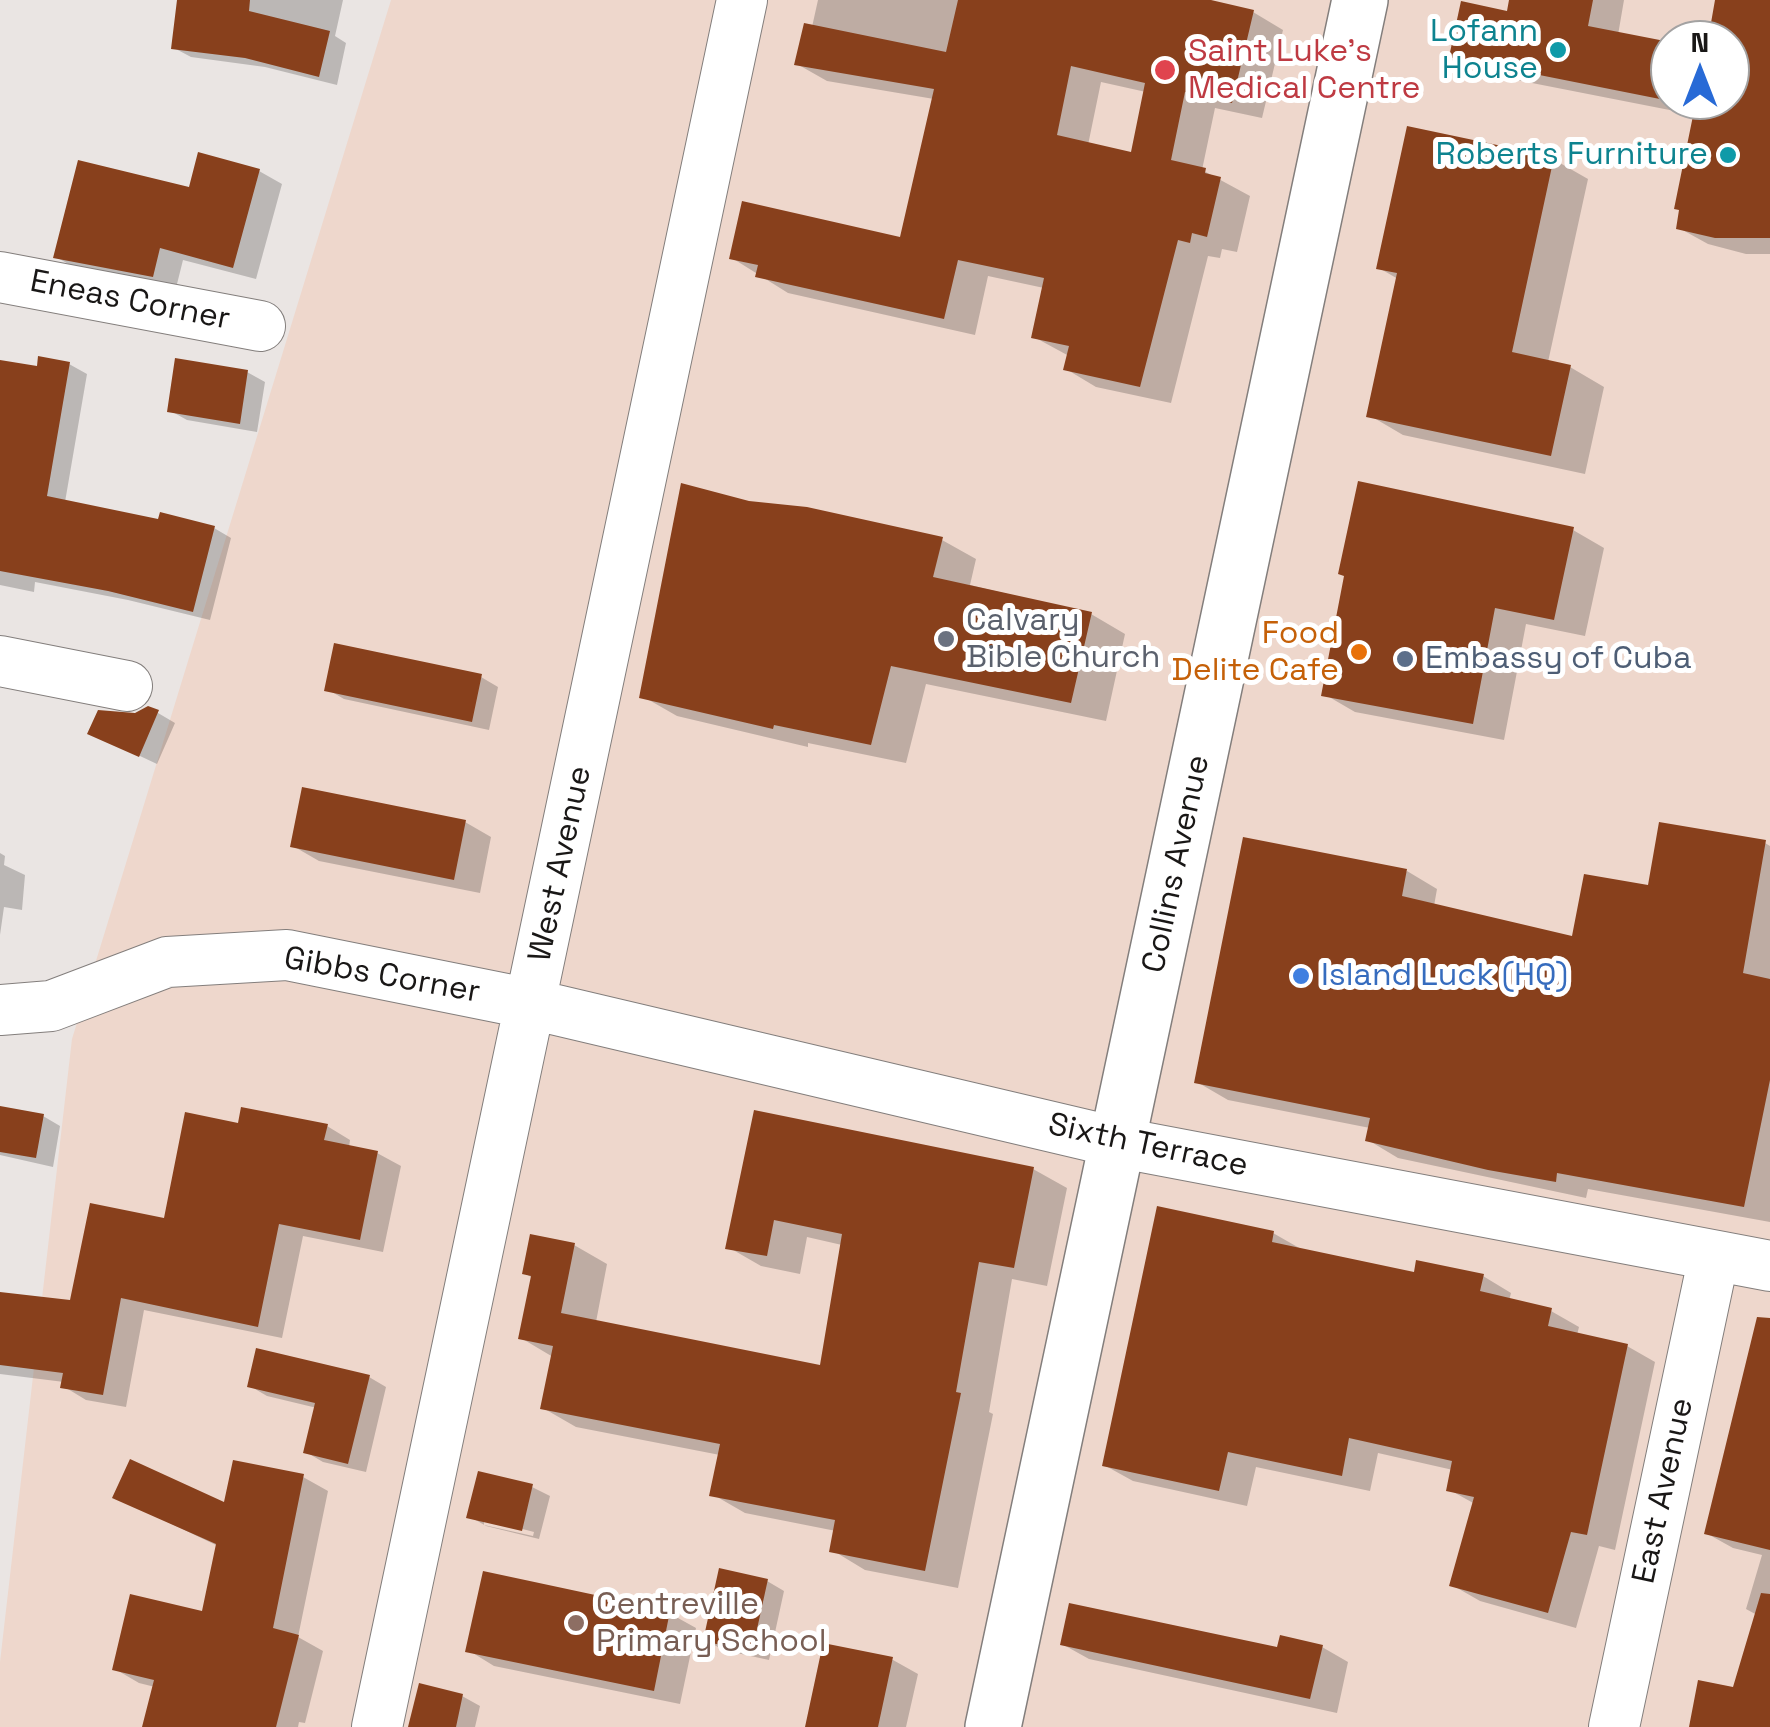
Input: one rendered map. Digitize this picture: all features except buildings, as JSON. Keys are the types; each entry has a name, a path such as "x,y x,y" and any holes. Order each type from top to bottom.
{"street":[{"name":"West Avenue","path":"376,1727 742,0"},
{"name":"Collins Avenue","path":"992,1727 1360,0"},
{"name":"Eneas Corner","path":"0,277 260,326"},
{"path":"0,661 127,686"},
{"name":"Gibbs Corner","path":"0,1010 51,1006 167,962 287,955 531,1004"},
{"name":"Sixth Terrace","path":"531,1004 1116,1142 1770,1266"},
{"name":"East Avenue","path":"1614,1727 1714,1256"}],"shaded area":[{"path":"391,0 1770,0 1770,1727 0,1727 0,1662 72,1039"}],"place":[{"name":"Lofann House","path":"1558,50"},
{"name":"Saint Luke's Medical Centre","path":"1165,70"},
{"name":"Roberts Furniture","path":"1728,155"},
{"name":"Calvary Bible Church","path":"946,639"},
{"name":"Food Delite Cafe","path":"1359,652"},
{"name":"Embassy of Cuba","path":"1405,659"},
{"name":"Island Luck (HQ)","path":"1301,976"},
{"name":"Centreville Primary School","path":"576,1623"}]}
